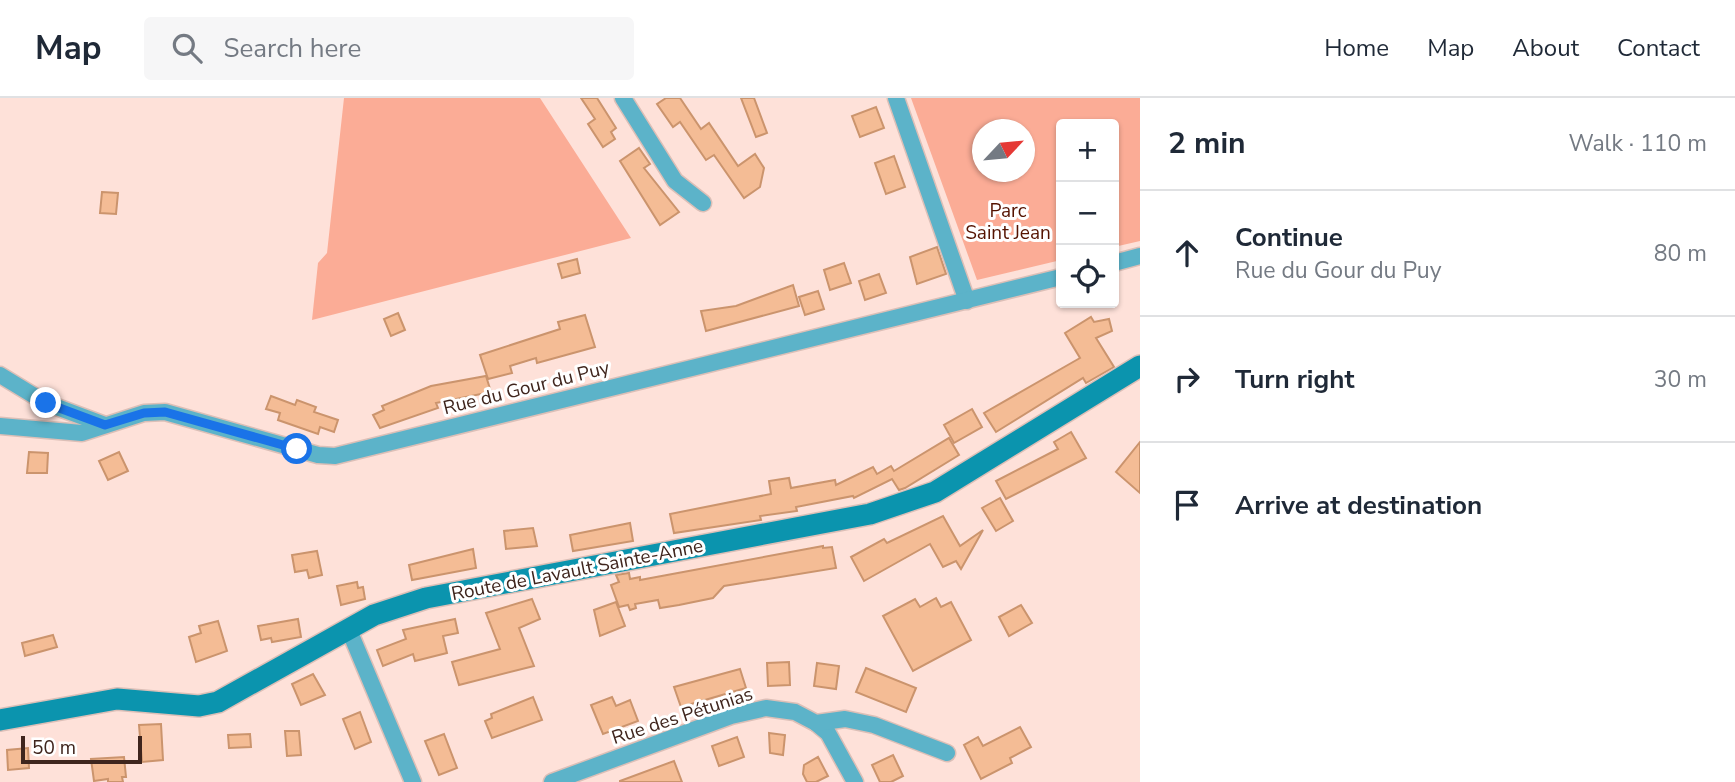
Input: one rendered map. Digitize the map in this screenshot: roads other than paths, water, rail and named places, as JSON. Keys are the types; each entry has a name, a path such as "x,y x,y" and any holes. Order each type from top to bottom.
{"street":[{"path":"623,98 675,181 703,203"},
{"path":"896,98 967,301"},
{"path":"1119,262 1140,256"},
{"name":"Rue du Gour du Puy","path":"0,426 82,433 144,413 165,412 318,456 335,456 1056,277"},
{"name":"Route de Lavault Sainte-Anne","path":"0,720 106,700 134,699 199,706 218,702 374,615 425,598 870,514 904,505 935,492 1140,366"},
{"path":"0,375 46,403 105,425"},
{"path":"349,630 413,782"},
{"name":"Rue des Pétunias","path":"552,782 731,716 766,708 795,712 816,723 845,719 874,725 947,753"},
{"path":"816,723 834,742 855,782"}],"park label":[{"name":"Parc Saint Jean","path":"1008,221"}]}
